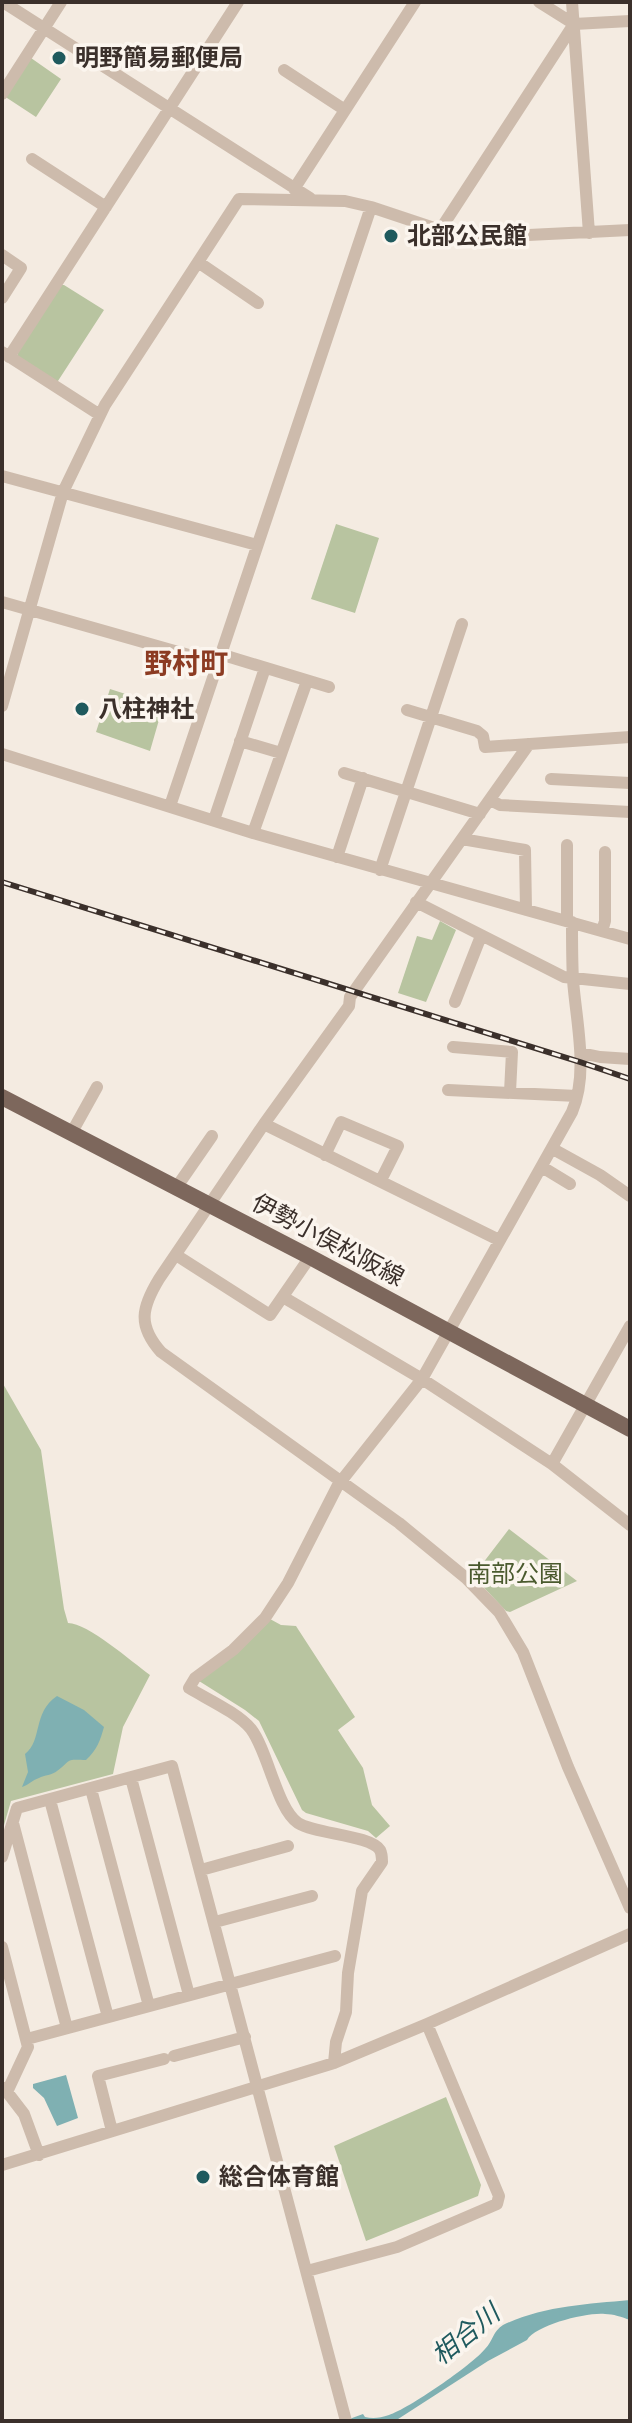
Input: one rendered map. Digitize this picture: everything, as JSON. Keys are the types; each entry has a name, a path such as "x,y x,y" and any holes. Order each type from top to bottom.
{"main road":[{"name":"伊勢小俣松阪線","path":"2,1097 310,1257 630,1429"}],"street":[{"path":"3,2 313,200"},
{"path":"2,94 61,2"},
{"path":"294,189 415,2"},
{"path":"539,2 574,24 630,21"},
{"path":"572,2 589,233"},
{"path":"100,415 6,354 106,207 233,4"},
{"path":"440,230 574,24"},
{"path":"284,70 345,110"},
{"path":"32,159 106,207"},
{"path":"2,706 63,492 100,415 239,199 345,201 440,230 489,237 630,230"},
{"path":"170,806 371,207"},
{"path":"2,255 21,268 2,298"},
{"path":"198,262 258,303"},
{"path":"2,476 257,545"},
{"path":"2,602 329,687"},
{"path":"380,870 462,624"},
{"path":"214,820 265,668"},
{"path":"253,833 307,681"},
{"path":"407,710 477,731 483,736 485,747 630,737"},
{"path":"240,741 281,753"},
{"path":"529,744 350,997 349,1006 264,1124 150,1294 144,1310 145,1328 155,1345 170,1359 342,1480 445,1559 486,1597 508,1625 523,1652 568,1767 630,1908"},
{"path":"2,754 253,833 630,939"},
{"path":"344,773 480,814"},
{"path":"337,857 363,778"},
{"path":"551,779 630,783"},
{"path":"490,800 500,805 630,812"},
{"path":"462,839 525,850 526,910"},
{"path":"334,2063 336,2042 346,2012 348,1973 360,1899 382,1862 381,1852 373,1845 304,1826 293,1818 253,1732 240,1719 189,1688 195,1678 233,1650 265,1618 288,1583 342,1480 422,1379 575,1108 581,1053 573,980 567,845"},
{"path":"602,931 605,921 605,852"},
{"path":"416,902 564,977 630,984"},
{"path":"455,1002 481,936"},
{"path":"453,1047 512,1052 510,1092"},
{"path":"581,1053 630,1059"},
{"path":"72,1132 97,1087"},
{"path":"448,1090 577,1096"},
{"path":"325,1155 341,1122 398,1146 381,1180"},
{"path":"264,1124 499,1240"},
{"path":"176,1188 212,1136"},
{"path":"553,1149 630,1196"},
{"path":"542,1167 570,1184"},
{"path":"176,1255 270,1315 310,1257"},
{"path":"283,1297 422,1379 552,1464 630,1525"},
{"path":"552,1464 630,1326"},
{"path":"2,1857 17,1808 172,1766 345,2417"},
{"path":"131,1778 189,1995"},
{"path":"91,1789 149,2006"},
{"path":"50,1800 108,2017"},
{"path":"12,1820 67,2028"},
{"path":"201,1870 288,1846"},
{"path":"215,1922 312,1896"},
{"path":"2,2165 334,2063 630,1934"},
{"path":"2,1947 28,2047 5,2089 24,2114 39,2155"},
{"path":"27,2039 335,1956"},
{"path":"307,2271 397,2247 497,2204 499,2196 427,2024"},
{"path":"112,2131 98,2076 245,2037"}],"green space":[{"path":"31,58 61,79 36,117 4,96"},
{"path":"60,285 104,310 56,384 18,357 17,351"},
{"path":"336,524 379,538 355,613 311,599"},
{"path":"110,689 163,706 150,751 96,732"},
{"path":"440,921 456,930 426,1002 398,993 417,936 432,940"},
{"path":"2,1382 41,1450 68,1623 87,1629 150,1675 123,1727 113,1774 11,1801 2,1832"},
{"name":"南部公園","path":"509,1529 577,1581 510,1612 506,1611 473,1576"},
{"path":"270,1619 281,1625 296,1626 355,1717 338,1730 363,1768 372,1805 390,1826 376,1838 368,1831 302,1810 259,1721 199,1681"},
{"path":"446,2097 481,2185 478,2196 366,2241 334,2146"}],"water":[{"path":"57,1696 84,1710 104,1727 99,1741 86,1760 69,1761 55,1772 22,1787 28,1772 25,1754 31,1748 44,1710"},
{"path":"66,2075 78,2118 57,2126 44,2098 33,2088 33,2084"},
{"path":"630,2300 630,2320 597,2314 575,2317 540,2329 395,2421 344,2421 363,2414 368,2418 383,2417 410,2404 478,2356 503,2325 549,2310"}],"railway":[{"path":"2,882 630,1079"}],"place":[{"name":"明野簡易郵便局","path":"59,58"},
{"name":"北部公民館","path":"391,236"},
{"name":"八柱神社","path":"82,709"},
{"name":"総合体育館","path":"203,2177"}],"district":[{"name":"野村町","path":"186,664"}],"water label":[{"name":"相合川","path":"466,2335"}]}
